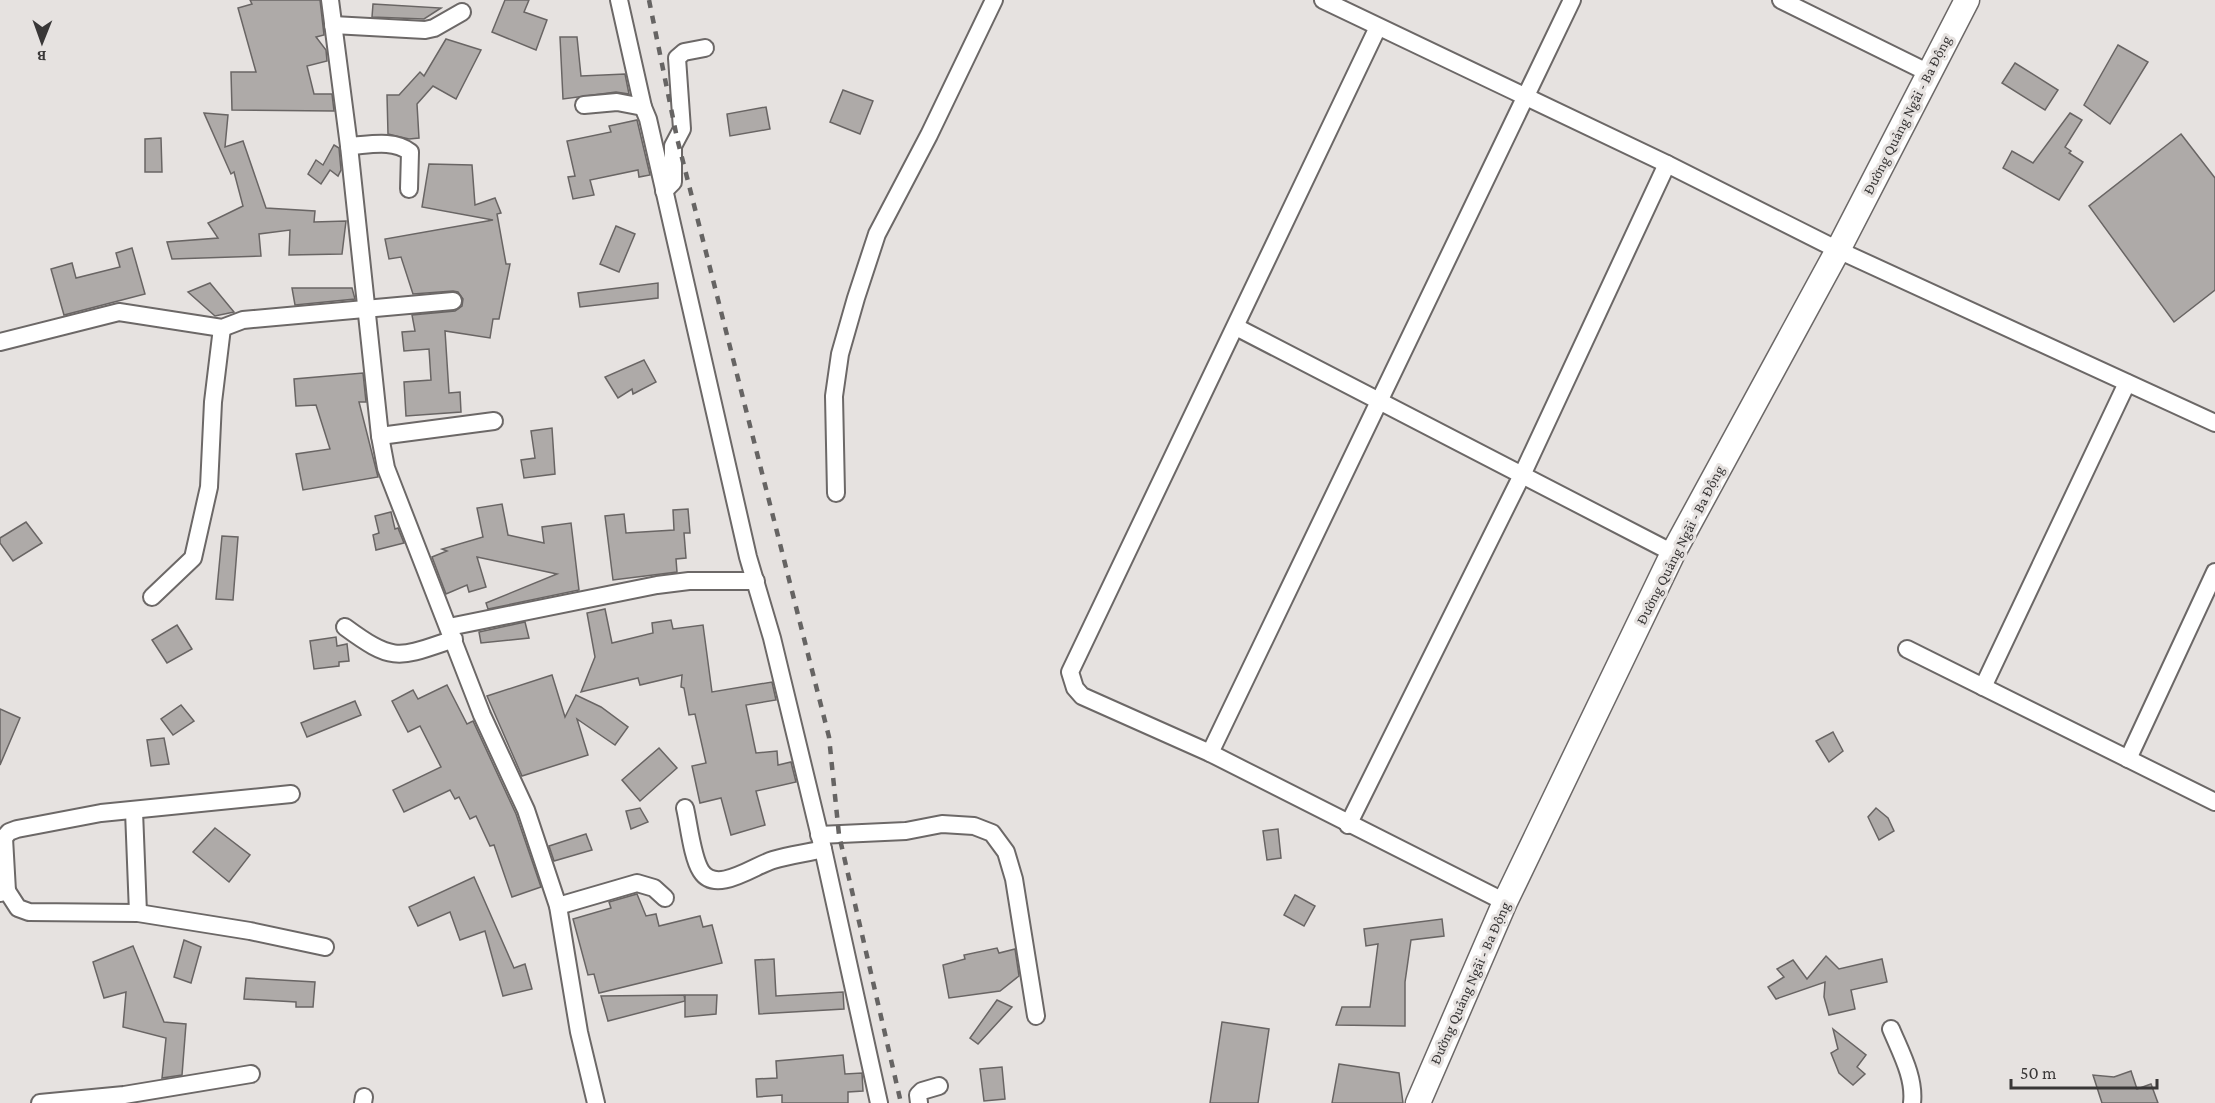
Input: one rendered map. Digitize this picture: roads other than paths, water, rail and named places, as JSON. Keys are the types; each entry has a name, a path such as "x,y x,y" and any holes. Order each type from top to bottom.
{"main road":[{"name":"Đường Quảng Ngãi - Ba Động","path":"1418,1103 1505,902 1673,553 1838,250 1967,0"}],"street":[{"path":"330,0 349,146 380,436 386,468 482,715 526,810 558,906 579,1032 596,1103"},
{"path":"619,0 756,581 821,842 879,1103"},
{"path":"836,494 834,396 840,354 856,297 877,234 929,135 994,0"},
{"path":"1323,0 1667,164 1838,250 2215,423"},
{"path":"1210,753 1377,401 1572,0"},
{"path":"1781,0 1928,72"},
{"path":"333,25 424,30 434,28 462,12"},
{"path":"1378,27 1070,672 1075,687 1082,696 1210,753 1348,825 1505,902"},
{"path":"664,191 673,182 673,146 682,129 677,58 684,52 705,48"},
{"path":"584,105 617,102 643,106"},
{"path":"349,146 381,144 402,146 410,152 409,189"},
{"path":"1348,825 1523,473 1667,164"},
{"path":"0,342 119,312 222,328 243,320 453,301"},
{"path":"1236,327 1377,401 1523,473 1673,553"},
{"path":"152,597 194,558 208,487 213,402 222,328"},
{"path":"1983,687 2127,383"},
{"path":"380,436 494,421"},
{"path":"2128,759 2215,572"},
{"path":"345,627 388,655 414,653 452,633 657,585 689,581 756,581"},
{"path":"1907,649 2215,802"},
{"path":"291,795 69,818 9,832 4,838 4,892 18,908 29,912 138,913 250,931 325,947"},
{"path":"685,808 701,872 710,878 722,880 821,842 942,824 974,826 992,833 1006,852 1014,879 1036,1016"},
{"path":"134,810 138,913"},
{"path":"558,906 637,883 654,888 665,898"},
{"path":"1891,1029 1909,1073 1913,1093 1912,1103"},
{"path":"40,1103 124,1095 251,1074"},
{"path":"919,1103 918,1095 922,1091 939,1086"}],"railway":[{"path":"649,0 677,138 829,737 839,835 901,1103"}]}
